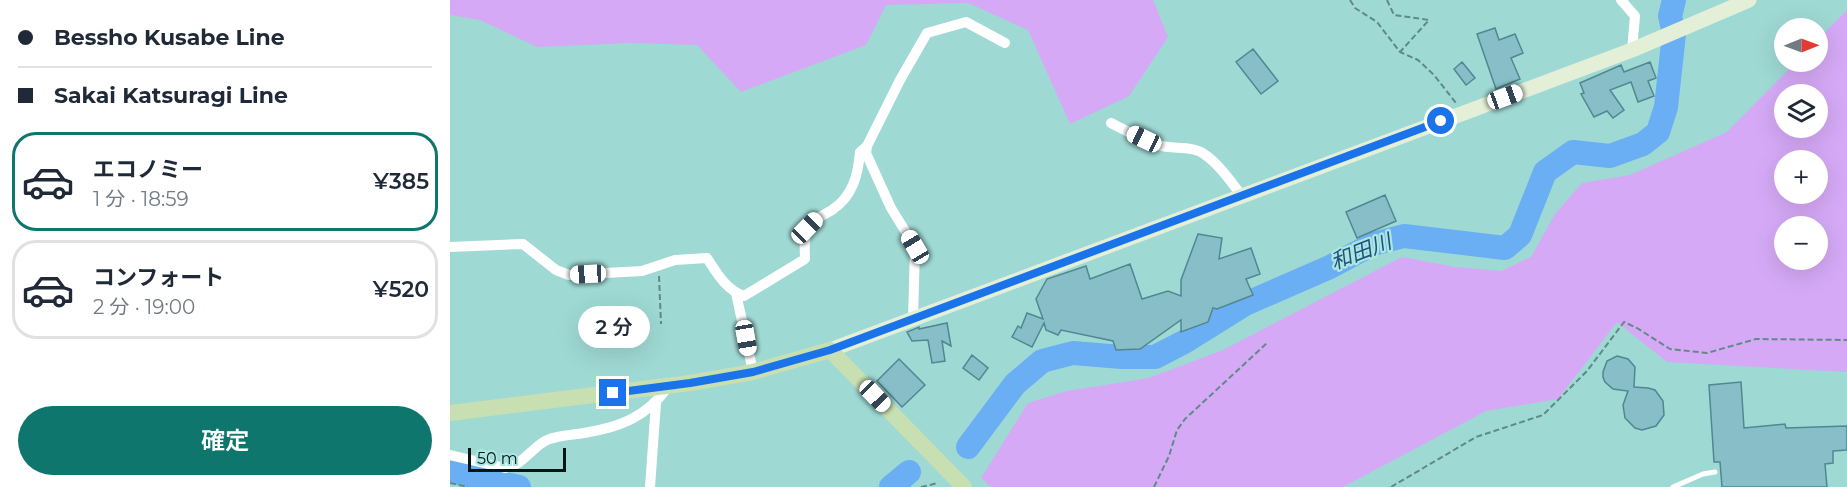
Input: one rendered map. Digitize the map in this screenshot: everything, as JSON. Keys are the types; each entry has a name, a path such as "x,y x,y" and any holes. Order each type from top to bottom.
{"main road":[{"path":"450,413 668,387 753,372 830,350 1632,50 1749,0"},
{"path":"830,350 964,487"}],"street":[{"path":"1621,0 1635,16 1632,50"},
{"path":"450,247 523,244 556,270 570,275 642,271 675,260 707,258 723,282 736,293 744,296 805,259 807,228 818,217 834,208 852,189 858,174 860,152 867,146 900,80 927,33 966,22 1005,43"},
{"path":"1111,123 1157,145 1204,153 1242,195"},
{"path":"867,146 867,153 891,208 915,247 913,319"},
{"path":"736,293 753,372"},
{"path":"450,455 505,468 513,467 545,441 594,432 625,423 656,403 668,387"},
{"path":"650,487 656,403"}],"lane":[{"path":"1673,487 1703,474 1715,472"}],"path":[{"path":"1350,0 1355,8 1377,22 1400,52 1418,60 1434,75 1463,113"},
{"path":"1387,0 1394,15 1429,20 1400,52"},
{"path":"657,266 661,324"},
{"path":"1391,487 1476,437 1543,415 1587,371 1624,322 1670,349 1707,353 1756,339 1847,340"},
{"path":"1154,487 1169,456 1177,430 1185,419 1267,343"},
{"path":"450,483 468,487"}],"shaded area":[{"path":"450,0 1153,0 1168,37 1129,96 1070,124 1028,30 968,3 886,5 866,45 741,92 697,45 631,43 537,47 480,20 450,15"},
{"path":"1847,10 1847,372 1667,362 1617,322 1558,399 1486,411 1343,487 991,487 981,478 1028,403 1067,391 1149,378 1223,350 1402,257 1455,267 1501,271 1531,257 1555,214 1582,183 1630,175 1727,132 1774,84 1774,138 1828,138 1828,84 1774,84 1786,72 1828,72 1828,29"}],"building":[{"path":"1495,28 1499,40 1515,34 1523,53 1511,58 1520,79 1496,89 1477,34"},
{"path":"1253,49 1278,81 1261,94 1236,62"},
{"path":"1462,62 1475,78 1466,85 1454,69"},
{"path":"1650,62 1656,78 1648,81 1654,96 1638,102 1631,82 1610,90 1624,110 1613,118 1607,111 1594,117 1581,94 1584,93 1580,83 1621,65 1624,72"},
{"path":"1385,195 1396,221 1357,238 1346,212"},
{"path":"1198,234 1222,238 1219,259 1251,248 1260,274 1246,279 1253,295 1217,309 1213,308 1208,322 1181,332 1181,320 1140,349 1116,350 1113,341 1061,330 1058,335 1046,330 1044,323 1032,347 1012,337 1018,326 1021,328 1027,313 1043,319 1036,299 1047,279 1086,266 1090,279 1130,264 1142,299 1168,291 1181,296 1181,280"},
{"path":"947,323 951,346 942,341 945,361 932,363 928,340 912,341 907,332 919,327 919,329"},
{"path":"972,355 988,368 979,380 963,368"},
{"path":"1617,356 1628,359 1635,367 1634,387 1655,390 1663,401 1664,415 1656,426 1642,430 1635,428 1625,418 1623,405 1628,391 1613,389 1603,377 1607,361"},
{"path":"899,359 925,385 902,407 877,381"},
{"path":"1741,382 1744,428 1785,424 1786,428 1847,426 1847,450 1833,451 1833,463 1825,464 1827,487 1722,487 1720,462 1714,462 1709,385"}],"waterway":[{"name":"和田川","path":"968,447 1015,384 1042,361 1073,353 1155,357 1245,304 1330,267 1373,244 1404,236 1505,248 1520,235 1545,172 1573,152 1610,156 1643,144 1658,132 1666,107 1674,34 1670,16 1674,0"},
{"name":"和田川","path":"450,471 519,487"},
{"name":"和田川","path":"891,487 909,472"}],"route":[{"path":"613,393 753,372 830,350 1441,121"}]}
